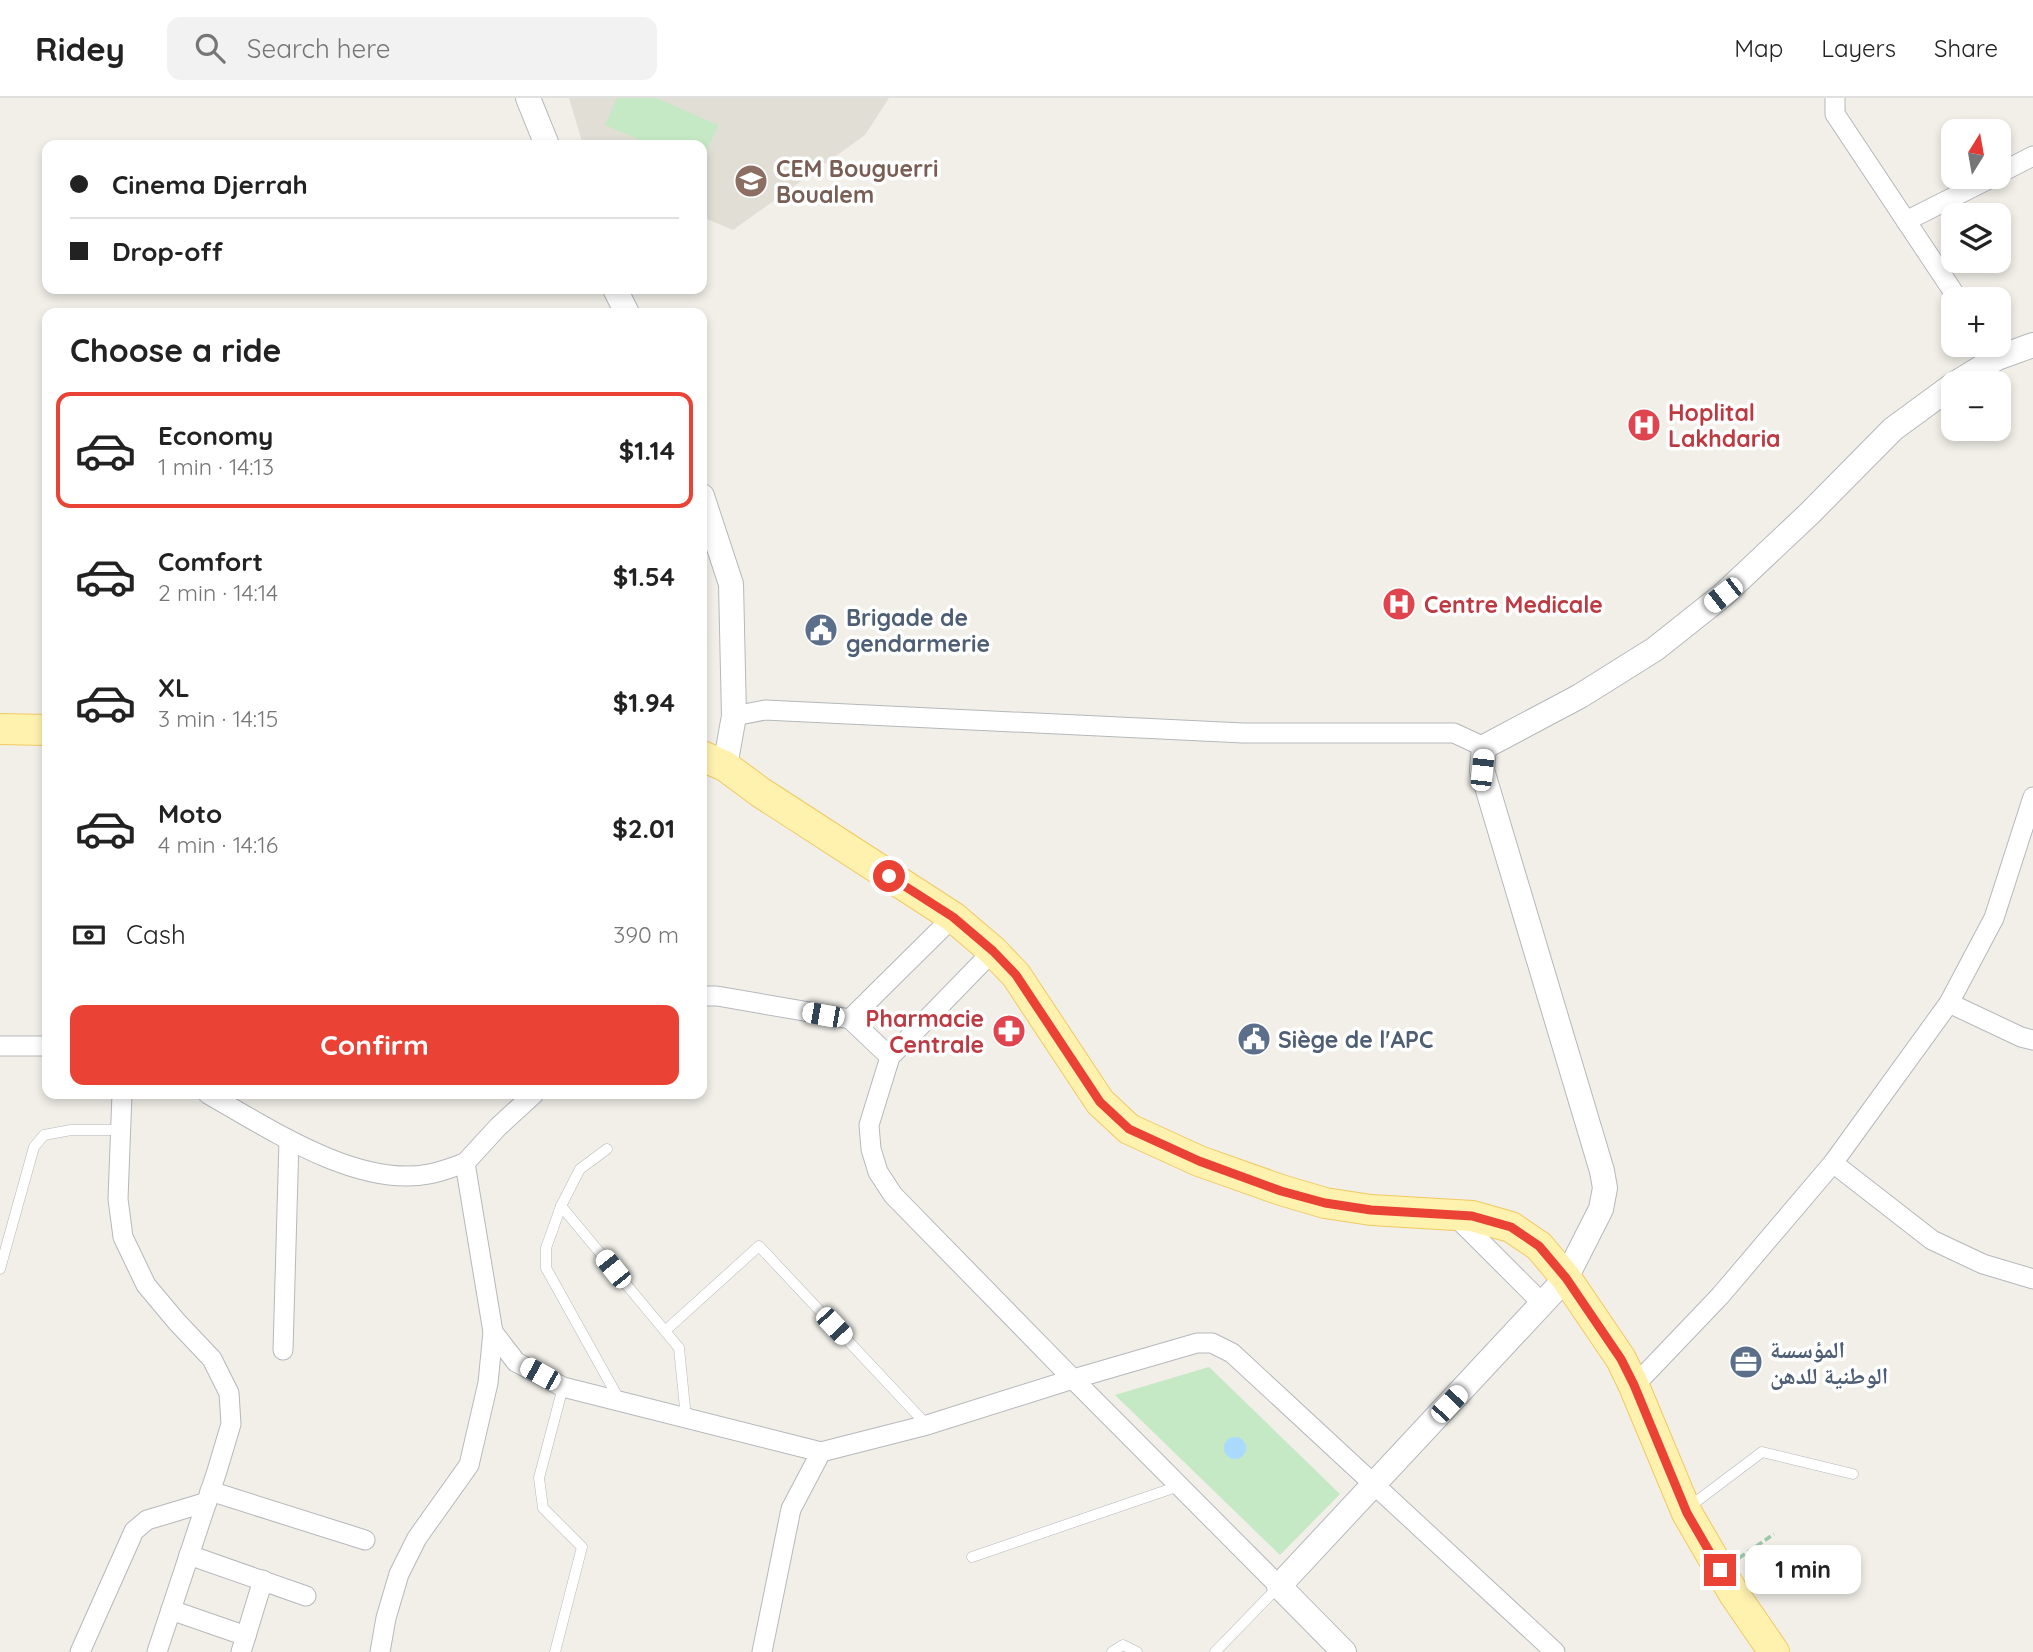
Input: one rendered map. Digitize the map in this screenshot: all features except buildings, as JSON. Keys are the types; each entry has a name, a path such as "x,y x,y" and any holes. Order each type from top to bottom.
{"main road":[{"path":"0,729 42,730"},
{"path":"713,761 953,917 993,951 1016,975 1100,1102 1129,1129 1199,1161 1281,1191 1325,1203 1371,1210 1472,1216 1511,1227 1539,1246 1566,1278 1621,1359 1685,1509 1720,1570 1774,1652"}],"street":[{"path":"528,98 545,140"},
{"path":"1835,98 1835,114 1950,287"},
{"path":"2011,167 2033,156"},
{"path":"1906,221 1969,189"},
{"path":"2011,348 2033,345"},
{"path":"1970,371 1986,357"},
{"path":"1484,747 1580,695 1655,649 1723,595 1810,513 1893,429 1941,394"},
{"path":"707,511 731,584 734,716 713,761"},
{"path":"734,716 765,710 1243,733 1454,733 1484,747"},
{"path":"1279,1586 1566,1278 1601,1209 1605,1188 1602,1171 1482,770 1484,747"},
{"path":"1634,1385 1720,1296 1833,1163 1949,1003 1994,918 2033,797"},
{"path":"850,1019 953,917"},
{"path":"993,951 890,1057 869,1125 871,1149 878,1172 893,1195 915,1219 1344,1652"},
{"path":"707,999 850,1019 890,1057"},
{"path":"1949,1003 2033,1040"},
{"path":"0,1046 42,1046"},
{"path":"122,1099 118,1199 123,1237 146,1285 212,1359 229,1393 231,1424 156,1652"},
{"path":"217,1099 289,1140 357,1169 391,1174 427,1174 465,1163 498,1126 528,1099"},
{"path":"284,1350 289,1140"},
{"path":"380,1652 386,1618 399,1574 417,1538 469,1465 488,1383 492,1332 465,1163"},
{"path":"1833,1163 1933,1240 1983,1264 2033,1279"},
{"path":"1454,1215 1542,1303"},
{"path":"492,1332 516,1362 563,1387 821,1452 927,1425 1196,1343 1212,1343 1245,1363 1555,1652"},
{"path":"762,1652 791,1509 821,1452"},
{"path":"80,1652 134,1531 147,1520 208,1496 365,1540"},
{"path":"189,1555 306,1596"},
{"path":"171,1610 243,1644 262,1580"}],"lane":[{"path":"0,1269 34,1147 44,1135 71,1130 121,1130"},
{"path":"607,1149 580,1169 561,1206 546,1248 546,1268 621,1402"},
{"path":"561,1206 679,1348 686,1418"},
{"path":"664,1331 760,1246 927,1425"},
{"path":"555,1652 582,1547 543,1508 539,1478 563,1387"},
{"path":"1685,1509 1762,1452 1853,1474"},
{"path":"972,1558 1179,1486"},
{"path":"1215,1652 1279,1586"},
{"path":"1112,1652 1123,1645 1137,1652"}],"path":[{"path":"1720,1570 1774,1534"}],"shaded area":[{"name":"CEM Bouguerri Boualem","path":"569,98 889,98 865,135 733,230 707,219 707,140 582,140"}],"green space":[{"path":"617,98 657,98 718,125 707,150 707,140 640,140 605,125"},
{"path":"1209,1367 1340,1494 1280,1555 1115,1395"}],"water":[{"path":"1235,1437 1243,1440 1246,1448 1243,1456 1235,1459 1227,1456 1224,1448 1227,1440"}],"place":[{"name":"CEM Bouguerri Boualem","path":"751,181"},
{"name":"Hoplital Lakhdaria","path":"1644,425"},
{"name":"Centre Medicale","path":"1399,604"},
{"name":"Brigade de gendarmerie","path":"821,630"},
{"name":"Pharmacie Centrale","path":"1009,1031"},
{"name":"Siège de l'APC","path":"1254,1039"},
{"name":"المؤسسة الوطنية للدهن","path":"1746,1362"}],"route":[{"path":"889,876 953,917 1016,975 1100,1102 1129,1129 1199,1161 1281,1191 1325,1203 1371,1210 1472,1216 1511,1227 1539,1246 1566,1278 1621,1359 1687,1513 1720,1570"}]}
